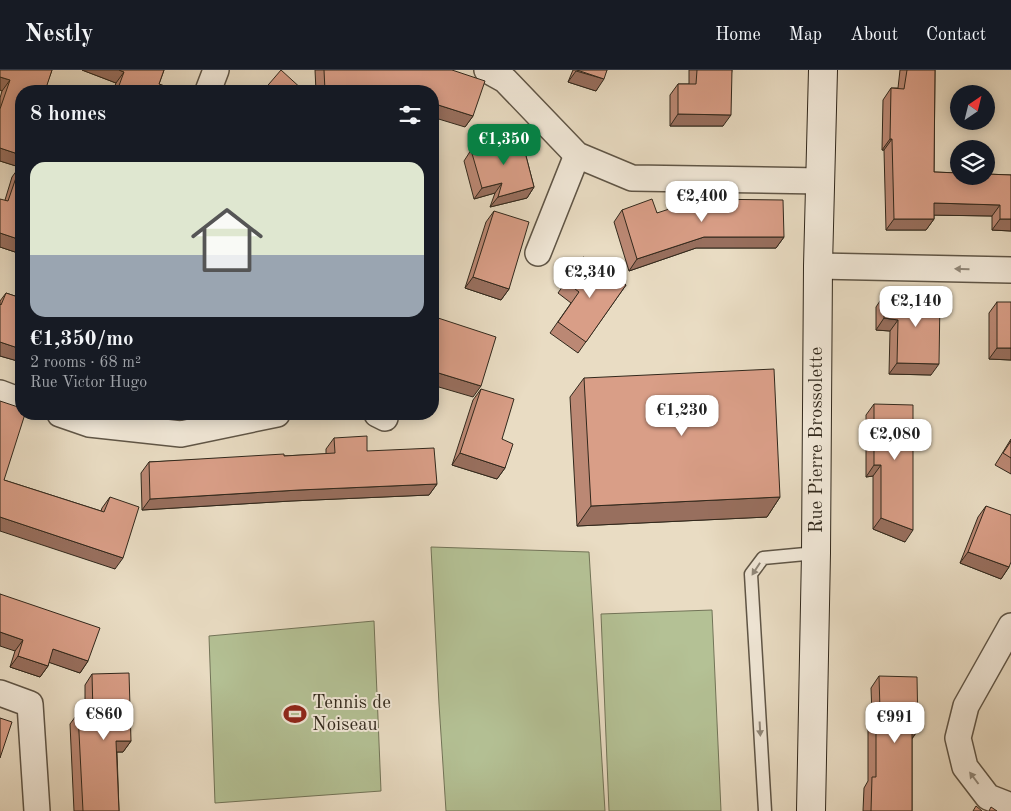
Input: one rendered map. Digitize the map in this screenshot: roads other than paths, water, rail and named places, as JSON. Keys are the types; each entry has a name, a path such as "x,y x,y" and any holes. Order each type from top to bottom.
{"street":[{"path":"210,85 216,70"},
{"path":"487,70 505,80 576,155 632,178 821,181"},
{"name":"Rue Pierre Brossolette","path":"811,811 816,553 818,266 823,70"},
{"path":"538,252 576,155"},
{"path":"818,266 1011,270"},
{"path":"0,393 15,398"},
{"path":"77,420 89,424 180,434 248,420"},
{"path":"1011,626 966,706 958,738 966,767 988,797 1011,806"},
{"path":"0,693 30,704 37,811"}],"lane":[{"path":"765,811 751,574 763,558 816,553"}],"place":[{"name":"Tennis de Noiseau","path":"295,714"}]}
